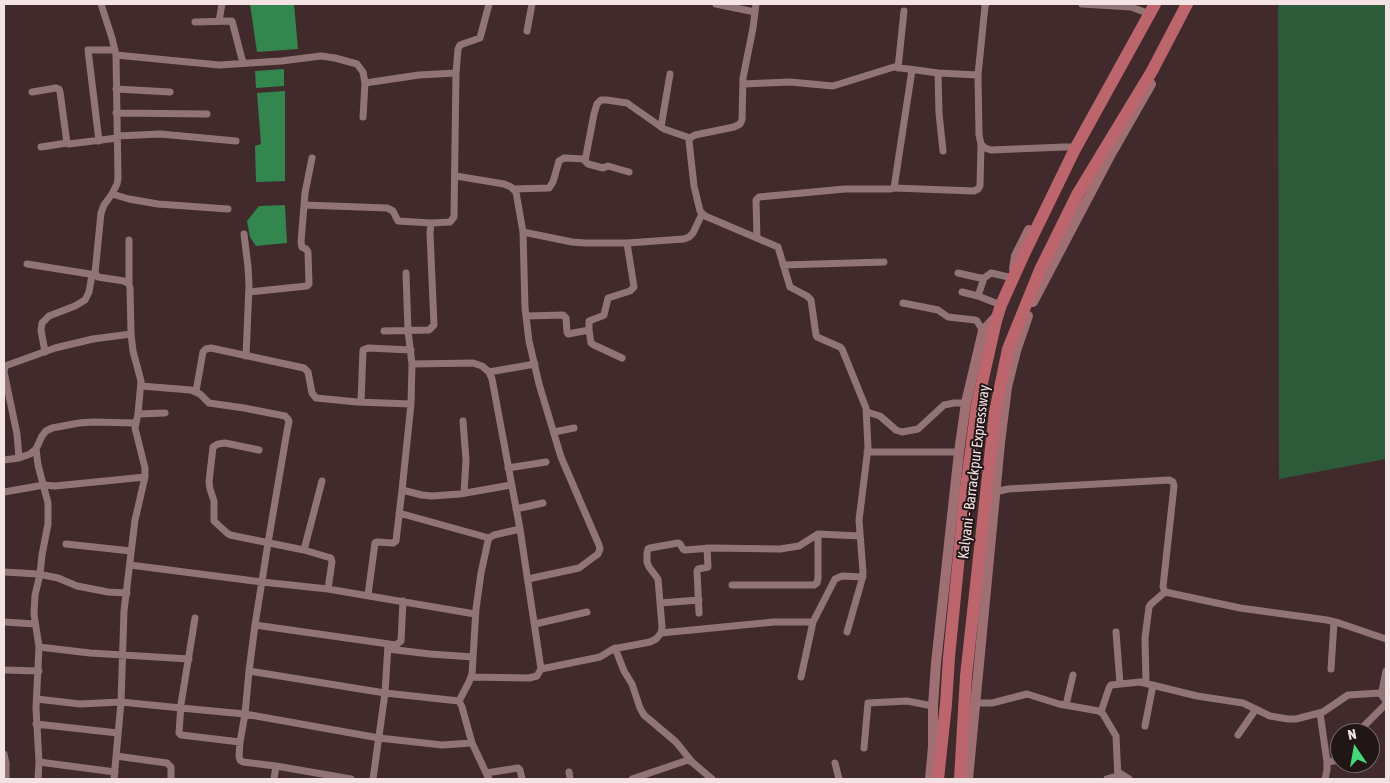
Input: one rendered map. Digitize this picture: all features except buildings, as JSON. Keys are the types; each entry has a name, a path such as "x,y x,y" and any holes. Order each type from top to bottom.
{"highway":[{"name":"Kalyani - Barrackpur Expressway","path":"960,779 966,676 995,412 1008,349 1040,270 1078,193 1182,19 1187,4"},
{"name":"Kalyani - Barrackpur Expressway","path":"938,779 965,494 977,405 1000,310 1073,148 1150,8"}],"street":[{"path":"45,352 41,330 42,323 49,316 85,300 89,292 95,271 99,221 104,205 112,194 118,178 115,53 100,4"},
{"path":"219,21 222,4"},
{"path":"304,205 387,208 393,211 398,221 431,223 450,222 453,220 456,176 456,73 459,46 480,38 489,4"},
{"path":"527,31 532,4"},
{"path":"716,4 755,12"},
{"path":"690,138 695,135 740,124 743,116 743,84 756,4"},
{"path":"757,238 756,200 759,197 845,189 894,188 974,191 978,189 980,186 981,144 979,135 978,75 984,6 986,4"},
{"path":"1082,4 1150,8"},
{"path":"968,779 995,492 1008,387 1016,351 1036,295 1111,154 1154,79 1182,19 1193,4"},
{"path":"898,68 904,11"},
{"path":"195,22 232,21 243,63"},
{"path":"99,140 88,50 212,64 320,56 335,58 357,64 363,72 365,83 363,116"},
{"path":"743,84 790,82 832,86 891,67 938,73 978,75"},
{"path":"894,188 912,70"},
{"path":"365,83 419,75 456,73"},
{"path":"938,73 939,113 943,151"},
{"path":"661,126 670,74"},
{"path":"32,92 59,89 67,143"},
{"path":"116,89 170,92"},
{"path":"629,172 608,166 603,168 586,163 585,159 594,114 597,104 601,100 627,103 661,126 690,138"},
{"path":"116,113 207,114"},
{"path":"41,147 117,137 160,134 236,141"},
{"path":"523,232 578,243 684,239 689,237 702,214 694,186 690,138"},
{"path":"981,144 985,148 996,150 1073,148"},
{"path":"249,292 307,286 309,284 307,250 302,247 301,242 304,205 312,158"},
{"path":"456,176 498,183 514,189 549,188 559,161 564,158 585,159"},
{"path":"514,189 523,232 524,294 529,341 539,384 564,465 600,549 598,554 579,568 528,579"},
{"path":"112,194 163,205 228,209"},
{"path":"702,214 778,247 790,287 810,297 816,335 842,349 867,412 868,452 860,512 863,577 847,632"},
{"path":"384,331 429,330 434,325 431,223"},
{"path":"244,234 249,292 246,356"},
{"path":"39,762 115,776 121,702 124,611 135,520 145,477 145,468 135,428 141,381 133,351 131,334 129,240"},
{"path":"622,358 591,343 589,321 604,314 608,298 627,293 634,287 627,242"},
{"path":"783,265 884,262"},
{"path":"27,264 94,275 124,281 129,284"},
{"path":"368,595 375,543 392,543 396,541 411,404 412,364 408,331 406,273"},
{"path":"958,273 984,278"},
{"path":"978,296 984,278 991,273 1013,278"},
{"path":"930,779 936,662 966,403 983,331 1000,310 978,296 962,292"},
{"path":"903,303 938,310 948,317 975,320 983,331"},
{"path":"526,316 562,315 566,318 568,334 589,330"},
{"path":"19,458 4,368 45,352 93,339 131,334"},
{"path":"196,391 203,352 210,348 304,368 308,372 312,393 316,398 411,404"},
{"path":"361,402 364,350 368,348 411,350"},
{"path":"412,364 473,363 482,366 489,372 492,379 520,529 541,669 537,676 529,678 471,677"},
{"path":"489,372 535,364"},
{"path":"141,386 196,391 209,403 285,416 289,421 255,625 239,756 243,762 351,779"},
{"path":"867,412 880,416 896,430 902,432 918,429 944,405 966,403"},
{"path":"4,415 12,412"},
{"path":"138,414 165,414"},
{"path":"463,421 466,457 464,493"},
{"path":"4,460 30,454 36,449 46,431 52,428 93,422 136,423"},
{"path":"554,432 574,428"},
{"path":"259,450 225,442 213,447 209,485 214,502 213,518 215,523 230,535 304,550 332,558 328,589"},
{"path":"36,449 38,465 48,503 48,524 35,595 35,624 40,647 36,724 39,762 38,779"},
{"path":"868,452 960,452"},
{"path":"508,468 546,462"},
{"path":"4,492 44,485 54,486 145,477"},
{"path":"995,492 1008,489 1169,480 1173,482 1163,587 1165,592"},
{"path":"304,550 322,482"},
{"path":"402,490 427,496 464,493 511,485"},
{"path":"516,509 543,503"},
{"path":"399,513 489,538 520,529"},
{"path":"541,669 602,656 611,649 653,641 661,633 658,579 648,564 648,549 677,543 684,550 707,548 780,549 796,547 818,534 860,536"},
{"path":"732,585 817,583 818,534"},
{"path":"459,701 471,677 475,614 481,573 489,538"},
{"path":"66,544 131,551"},
{"path":"699,613 697,571 698,569 708,567 707,548"},
{"path":"130,564 328,589 475,614"},
{"path":"4,572 40,574 58,578 77,586 108,592 126,593"},
{"path":"801,678 813,622 835,580 842,576 863,577"},
{"path":"1165,592 1240,608 1334,622 1386,639"},
{"path":"1146,726 1150,684 1146,638 1149,607 1150,604 1165,592"},
{"path":"660,603 698,600"},
{"path":"388,647 396,645 401,641 404,601"},
{"path":"535,624 587,612"},
{"path":"195,618 178,732 180,734 240,742"},
{"path":"4,622 35,624"},
{"path":"661,633 774,622 813,622"},
{"path":"1331,669 1334,622"},
{"path":"255,625 430,654 473,657"},
{"path":"1116,632 1120,684"},
{"path":"40,647 90,654 188,660"},
{"path":"373,779 385,693 388,647"},
{"path":"616,648 624,672 632,684 644,715 676,742 692,762 712,779"},
{"path":"4,670 39,671"},
{"path":"249,671 385,693 459,701"},
{"path":"1380,693 1386,671"},
{"path":"1066,705 1072,675"},
{"path":"1101,712 1108,688 1114,684 1136,682 1197,696 1243,703 1270,716 1288,719 1320,713 1348,695 1380,693"},
{"path":"1368,723 1385,705 1386,700 1380,693"},
{"path":"975,703 992,703 1027,694 1101,712 1116,736 1118,776"},
{"path":"37,699 80,704 121,702 245,714 378,738 442,745 472,743"},
{"path":"864,748 868,703 907,700 933,706"},
{"path":"459,701 472,743 487,776 518,768 522,779"},
{"path":"1238,735 1256,709"},
{"path":"1320,713 1327,762 1325,779"},
{"path":"36,724 118,733"},
{"path":"4,754 6,779"},
{"path":"116,756 167,762 172,767 171,779"},
{"path":"632,779 686,761 692,762"},
{"path":"835,763 839,779"},
{"path":"274,779 276,766"},
{"path":"1107,779 1118,776 1129,779"}],"shaded area":[{"path":"250,4 294,4 298,49 257,52"},
{"path":"1278,4 1386,4 1386,459 1279,479"},
{"path":"284,69 284,86 256,88 255,71"},
{"path":"285,91 285,181 256,182 255,146 261,144 257,93"},
{"path":"285,205 287,243 256,246 250,237 247,221 259,206"}]}
